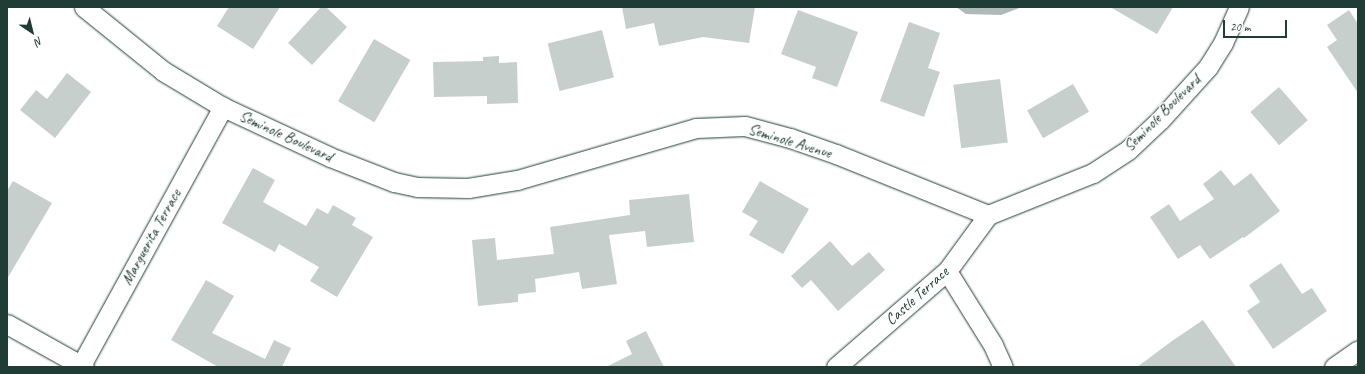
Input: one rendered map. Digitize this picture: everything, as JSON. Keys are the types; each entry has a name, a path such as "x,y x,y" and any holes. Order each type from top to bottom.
{"street":[{"name":"Seminole Boulevard","path":"84,7 151,62 223,107 330,157 394,182 417,187 468,188 517,180"},
{"name":"Seminole Boulevard","path":"988,215 1093,173 1128,150 1160,120 1208,67 1223,43 1239,7"},
{"name":"Marguerita Terrace","path":"82,366 223,107"},
{"name":"Seminole Avenue","path":"517,180 696,128 745,126 790,138 836,154 988,215"},
{"name":"Castle Terrace","path":"836,367 947,271 988,215"},
{"path":"947,271 993,344 1003,367"},
{"path":"7,324 82,366"},
{"path":"1334,367 1358,350"}],"shaded area":[{"path":"956,7 1022,7 1001,15 966,14"}],"building":[{"path":"229,7 280,7 253,49 217,26"},
{"path":"321,7 326,7 347,27 312,65 288,43"},
{"path":"622,7 755,7 749,43 703,37 659,46 654,23 626,29"},
{"path":"1110,7 1173,7 1157,34"},
{"path":"798,10 858,32 837,87 812,78 816,67 781,54"},
{"path":"1349,10 1358,24 1358,93 1327,47 1337,40 1327,25"},
{"path":"909,22 940,33 928,68 940,72 924,117 880,101"},
{"path":"602,30 614,78 560,91 548,44"},
{"path":"374,39 410,60 374,122 338,101"},
{"path":"499,56 499,63 517,62 518,103 487,104 487,96 434,97 433,62 483,61 483,57"},
{"path":"67,73 91,92 55,138 20,110 36,90 47,99"},
{"path":"1000,79 1008,143 961,148 953,85"},
{"path":"1073,84 1089,112 1043,138 1027,110"},
{"path":"1279,87 1308,120 1279,145 1250,112"},
{"path":"253,168 275,180 263,202 306,226 317,208 328,214 333,205 356,218 352,225 373,237 337,297 310,281 319,267 279,244 275,252 222,223"},
{"path":"1221,170 1234,186 1251,173 1280,211 1244,238 1243,237 1210,259 1200,245 1178,259 1150,217 1169,204 1180,221 1214,199 1203,184"},
{"path":"13,181 52,203 7,279 7,191"},
{"path":"760,181 809,209 783,254 749,235 758,221 742,212"},
{"path":"689,194 694,242 647,247 645,231 609,235 617,284 582,289 579,272 535,279 536,292 518,294 518,302 478,306 472,240 495,238 497,260 554,254 550,227 630,215 629,200"},
{"path":"830,241 852,266 869,252 885,270 838,311 811,280 802,288 791,276"},
{"path":"1281,263 1302,294 1312,288 1327,311 1273,349 1247,311 1260,302 1249,285"},
{"path":"206,280 234,296 212,333 265,359 274,340 291,348 282,367 218,367 171,340"},
{"path":"1203,320 1236,367 1137,367 1172,341"},
{"path":"646,331 664,367 606,367 632,354 626,341"}]}
